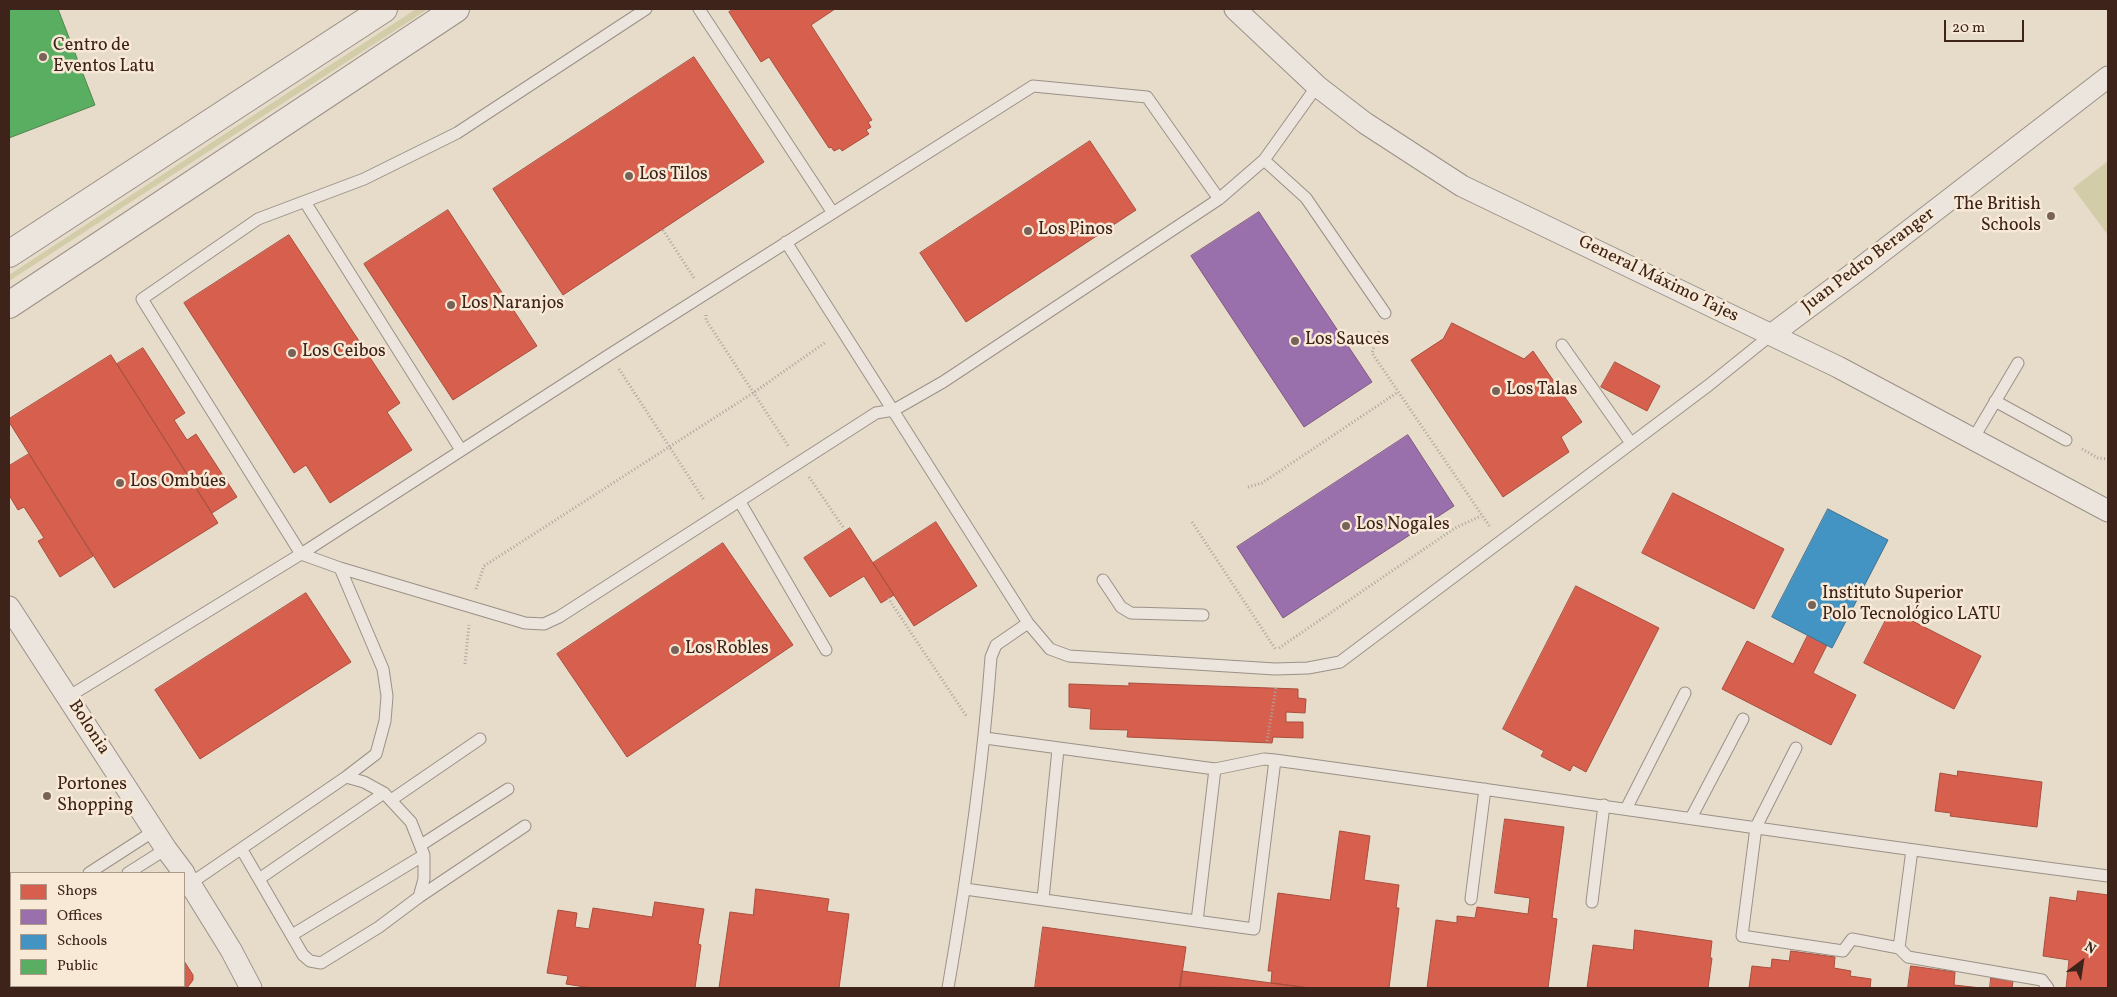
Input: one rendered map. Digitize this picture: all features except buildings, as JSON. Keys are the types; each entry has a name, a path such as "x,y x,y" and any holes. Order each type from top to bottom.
{"street":[{"path":"9,254 384,9"},
{"path":"9,305 456,9"},
{"name":"General Máximo Tajes","path":"1235,9 1317,86 1365,124 1462,186 1838,367 2108,511"},
{"name":"Juan Pedro Beranger","path":"1771,335 2108,77"},
{"name":"Bolonia","path":"9,607 182,872"},
{"name":"Bolonia","path":"186,877 231,950 251,988"}],"lane":[{"path":"646,9 457,133 364,180 258,219 142,299 301,554 340,568 525,622 544,624 559,618 876,413 894,410 942,382 1220,199 1264,160 1317,86"},
{"path":"700,9 834,213"},
{"path":"68,697 301,554 609,354 706,295 786,242 1033,86 1148,97 1220,199"},
{"path":"1264,160 1306,198 1385,313"},
{"path":"305,202 461,450"},
{"path":"786,242 1028,623 1050,648 1069,656 1275,669 1308,668 1340,662 1771,335"},
{"path":"1562,345 1631,443"},
{"path":"1973,439 2018,363"},
{"path":"1995,401 2066,440"},
{"path":"740,502 826,650"},
{"path":"186,877 242,850 376,754 385,721 387,696 383,669 340,568"},
{"path":"1103,580 1121,608 1131,613 1203,615"},
{"path":"948,988 965,889 985,738 991,657 996,645 1028,623"},
{"path":"1626,809 1685,693"},
{"path":"1691,818 1743,719"},
{"path":"985,738 1215,769 1270,759 2108,876"},
{"path":"259,879 480,739"},
{"path":"1796,748 1756,827 1742,936 1843,951 1852,939 1899,948 1908,957 2042,980 2048,988"},
{"path":"1043,899 1058,749"},
{"path":"965,889 1254,928 1270,759"},
{"path":"1198,921 1215,769"},
{"path":"346,777 364,782 388,796 411,822 422,850 424,879 419,897"},
{"path":"292,935 422,850 508,789"},
{"path":"1471,899 1485,789"},
{"path":"1592,902 1604,805"},
{"path":"242,850 303,955 310,961 322,963 380,927 419,897 525,826"},
{"path":"91,872 154,831"},
{"path":"130,872 166,849"},
{"path":"1899,948 1912,850"}],"path":[{"path":"663,230 706,295 706,320 843,527"},
{"path":"1385,313 1372,353 1481,516 1501,541"},
{"path":"465,664 471,605 484,566 753,393 843,330"},
{"path":"609,354 715,518"},
{"path":"1248,486 1262,484 1398,392"},
{"path":"2066,440 2098,458 2108,459"},
{"path":"1276,650 1455,528 1481,516"},
{"path":"1192,522 1276,650 1275,669"},
{"path":"888,598 970,721 985,738"},
{"path":"1270,759 1276,688"}],"shaded area":[{"path":"416,9 428,9 9,281 9,275"},
{"path":"2108,161 2108,235 2073,188"}],"place":[{"name":"Centro de Eventos Latu","path":"43,57"},
{"name":"Los Tilos","path":"629,176"},
{"name":"The British Schools","path":"2051,216"},
{"name":"Los Pinos","path":"1028,231"},
{"name":"Los Naranjos","path":"451,305"},
{"name":"Los Sauces","path":"1295,341"},
{"name":"Los Ceibos","path":"292,353"},
{"name":"Los Talas","path":"1496,391"},
{"name":"Los Ombúes","path":"120,483"},
{"name":"Los Nogales","path":"1346,526"},
{"name":"Instituto Superior Polo Tecnológico LATU","path":"1812,605"},
{"name":"Los Robles","path":"675,650"},
{"name":"Portones Shopping","path":"47,796"}]}
